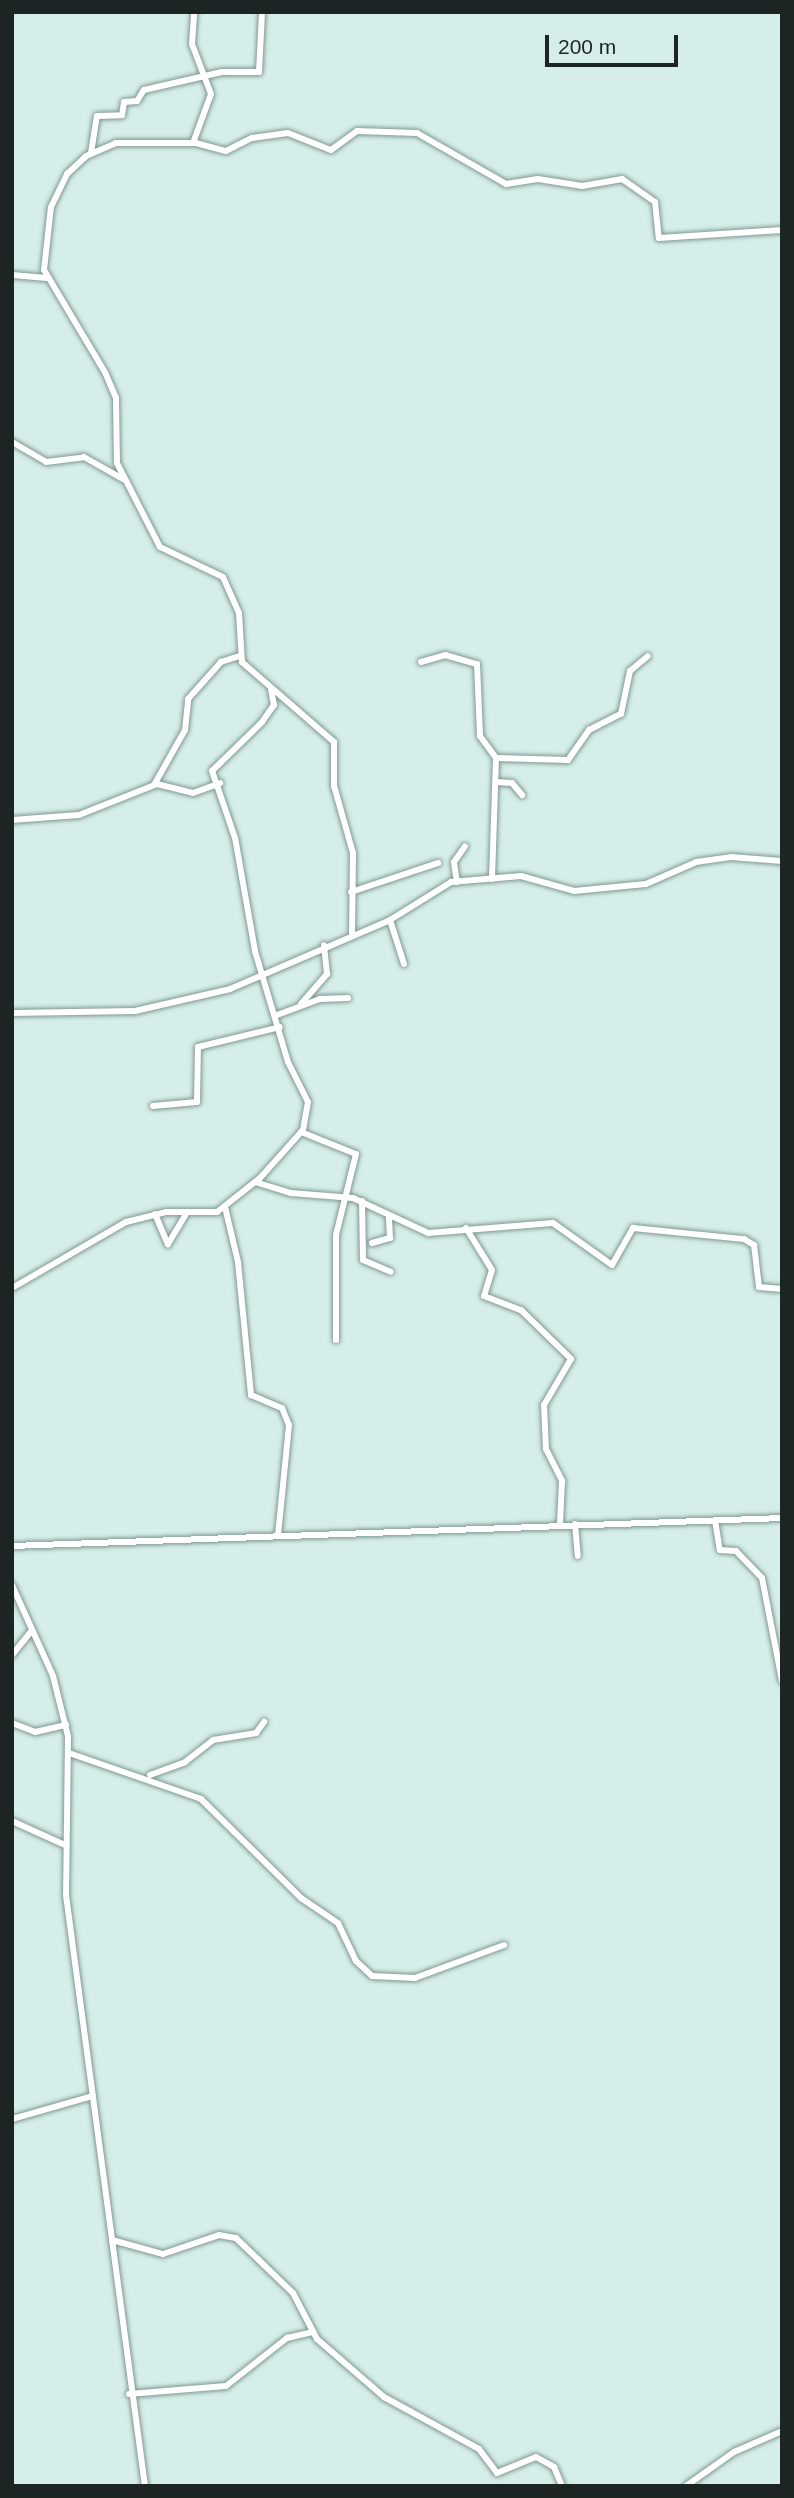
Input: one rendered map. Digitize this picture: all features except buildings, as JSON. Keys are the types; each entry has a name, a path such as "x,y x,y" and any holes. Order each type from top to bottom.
{"street":[{"path":"193,143 210,107 208,74 192,44 194,12"},
{"path":"91,152 97,116 122,115 124,102 137,101 144,90 208,74 259,72 262,12"},
{"path":"352,936 353,850 334,786 334,742 271,690 239,656 239,613 226,580 169,555 123,479 114,447 116,398 47,278 41,252 51,207 67,174 91,152 116,143 193,143 226,151 252,138 288,133 331,150 357,131 417,133 506,184 538,179 582,186 622,179 655,202 659,238 782,230"},
{"path":"12,275 47,278"},
{"path":"12,442 46,462 84,457 123,479"},
{"path":"421,662 451,655 477,664 480,736 496,758 492,879"},
{"path":"153,785 185,730 188,699 221,662 239,656"},
{"path":"496,758 568,760 589,730 621,714 630,671 648,656"},
{"path":"12,1289 105,1231 155,1214 186,1214 225,1207 254,1182 301,1132 308,1102 263,977 220,782 213,769 262,722 274,705 271,690"},
{"path":"12,820 79,815 153,785 193,793 220,782"},
{"path":"497,782 511,783 522,795"},
{"path":"457,882 454,862 465,846"},
{"path":"12,1013 135,1011 263,977 324,945 390,920 457,882 521,876 574,891 646,884 696,862 731,856 782,862"},
{"path":"351,892 438,863"},
{"path":"390,920 404,964"},
{"path":"301,1004 327,974 324,945"},
{"path":"277,1015 301,1004 348,998"},
{"path":"153,1106 197,1101 198,1047 280,1027"},
{"path":"301,1132 355,1150 350,1197 336,1236 336,1340"},
{"path":"254,1182 291,1194 350,1197 428,1233 553,1223 612,1265 633,1228 744,1239 754,1245 759,1287 782,1289"},
{"path":"362,1201 363,1260 391,1272"},
{"path":"225,1207 238,1262 251,1395 284,1410 289,1426 278,1535"},
{"path":"155,1214 168,1244 186,1214"},
{"path":"372,1243 390,1237 389,1216"},
{"path":"466,1228 492,1270 484,1296 520,1310 570,1359 544,1405 546,1449 563,1485 560,1524"},
{"path":"12,1546 782,1518"},
{"path":"715,1520 720,1550 736,1551 762,1578 782,1681"},
{"path":"575,1524 578,1556"},
{"path":"12,1585 32,1630 66,1725 69,1757 66,1895 129,2394 145,2486"},
{"path":"12,1655 32,1630"},
{"path":"149,1776 185,1762 213,1740 256,1733 264,1722"},
{"path":"12,1723 35,1732 66,1725"},
{"path":"69,1757 80,1757 149,1776 206,1803 300,1898 338,1923 372,1976 415,1978 504,1945"},
{"path":"12,1821 67,1846"},
{"path":"12,2119 93,2096"},
{"path":"111,2240 163,2255 231,2236 293,2293 313,2332 384,2397 479,2449 495,2471 537,2457 554,2467 562,2486"},
{"path":"129,2394 226,2386 287,2338 313,2332"},
{"path":"686,2486 734,2452 782,2431"}]}
